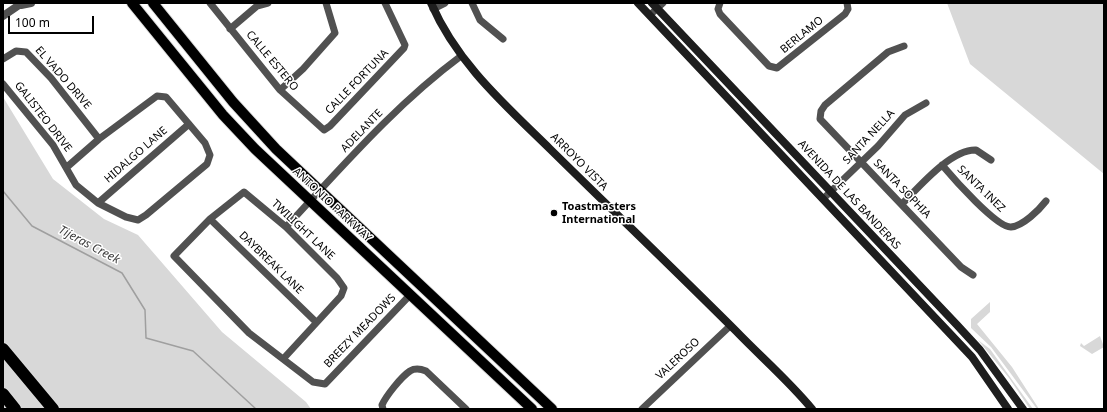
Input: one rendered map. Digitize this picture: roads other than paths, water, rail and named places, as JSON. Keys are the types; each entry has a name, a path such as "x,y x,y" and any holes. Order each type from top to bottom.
{"highway":[{"path":"3,349 53,409"},
{"path":"3,394 15,409"}],"main road":[{"name":"ANTONIO PARKWAY","path":"132,3 222,115 255,149 532,409"},
{"name":"ANTONIO PARKWAY","path":"153,3 254,126 276,149 552,409"},
{"name":"AVENIDA DE LAS BANDERAS","path":"638,3 824,198 972,357 1008,409"},
{"name":"AVENIDA DE LAS BANDERAS","path":"658,5 957,325 1008,386 1023,409"},
{"name":"ARROYO VISTA","path":"432,6 461,56 510,112 730,326 792,387 812,409"},
{"path":"895,274 905,279 946,320 957,325"},
{"path":"949,332 955,333 964,338 1001,382 1008,386"}],"street":[{"path":"3,16 21,4 32,3"},
{"name":"CALLE ESTERO","path":"210,3 280,90 321,129"},
{"path":"230,29 257,6 268,3"},
{"path":"280,90 303,69 335,33 326,3"},
{"name":"CALLE FORTUNA","path":"321,129 327,129 402,51 405,45 385,3"},
{"path":"432,6 445,3"},
{"path":"472,3 480,20 503,39"},
{"name":"BERLAMO","path":"720,3 718,9 720,14 769,66 777,68 845,14 848,9 848,3"},
{"path":"650,15 658,5"},
{"name":"SANTA SOPHIA","path":"904,46 888,52 825,105 820,114 823,124 902,204 961,267 973,275"},
{"name":"EL VADO DRIVE","path":"3,59 16,51 26,52 51,78 99,139"},
{"name":"ADELANTE","path":"286,228 408,100 434,76 461,56"},
{"name":"GALISTEO DRIVE","path":"3,84 53,145 76,185 98,203 126,217 138,220 206,164 210,155 205,142 189,124"},
{"path":"67,167 99,139 157,96 166,97 189,124"},
{"name":"SANTA NELLA","path":"824,198 861,162 905,115 926,103"},
{"name":"HIDALGO LANE","path":"98,203 189,124"},
{"path":"902,204 942,165 965,151 970,150 981,152 991,160"},
{"name":"SANTA INEZ","path":"942,165 976,202 1005,226 1016,226 1038,212 1046,201"},
{"name":"TWILIGHT LANE","path":"210,219 244,192 286,228 337,278 344,288 341,296 316,322"},
{"path":"210,219 174,256 249,333 284,358 316,322"},
{"name":"DAYBREAK LANE","path":"210,219 316,322"},
{"name":"BREEZY MEADOWS","path":"284,358 313,382 325,384 411,294"},
{"name":"VALEROSO","path":"642,409 730,326"},
{"path":"382,407 386,398 411,371 418,369 426,371 466,409"}],"waterway":[{"name":"Tijeras Creek","path":"3,191 32,226 122,273 145,310 146,338 193,351 256,409"}],"place":[{"name":"Toastmasters International","path":"554,213"}]}
